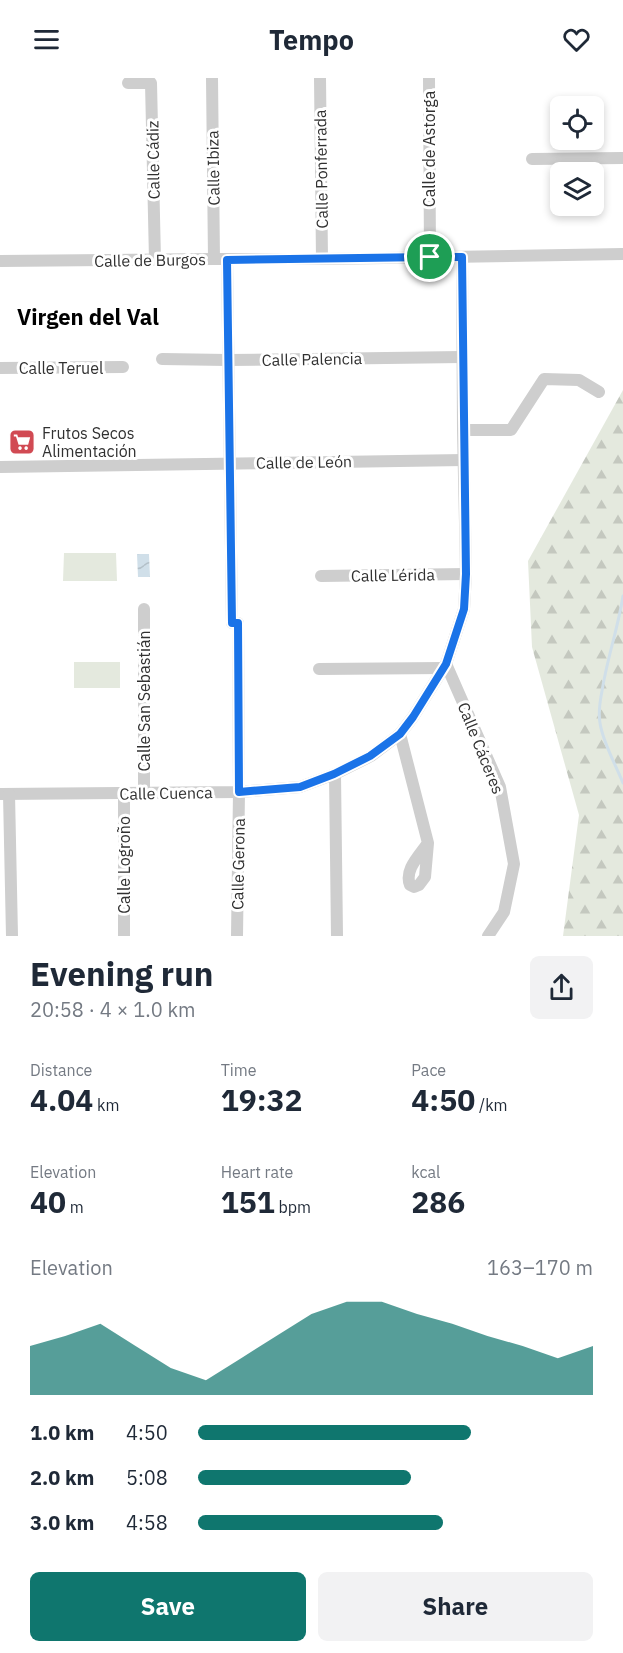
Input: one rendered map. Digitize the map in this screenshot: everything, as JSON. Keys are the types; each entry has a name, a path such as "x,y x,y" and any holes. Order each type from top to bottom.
{"street":[{"name":"Calle Ibiza","path":"212,78 227,360 229,463"},
{"name":"Calle Ponferrada","path":"320,78 322,260"},
{"name":"Calle de Astorga","path":"429,78 430,257"},
{"name":"Calle Cádiz","path":"128,83 151,83 155,260"},
{"path":"531,159 623,158"},
{"name":"Calle de Burgos","path":"0,261 322,260 623,254"},
{"name":"Calle Cuenca","path":"4,794 239,792 300,787 334,774 370,756 400,734 445,666 464,609 466,574 462,257"},
{"name":"Calle Palencia","path":"162,359 462,357"},
{"name":"Calle Teruel","path":"0,368 123,367"},
{"path":"463,430 511,430 544,379 579,380 599,392"},
{"name":"Calle de León","path":"0,467 464,460"},
{"name":"Calle Gerona","path":"229,463 232,623 238,623 237,936"},
{"name":"Calle Lérida","path":"321,576 466,574"},
{"name":"Calle San Sebastián","path":"144,609 144,793"},
{"path":"319,669 445,666"},
{"name":"Calle Cáceres","path":"445,666 500,787 514,864 504,912 488,936"},
{"path":"400,734 428,843"},
{"path":"334,774 337,936"},
{"path":"4,794 12,936"},
{"name":"Calle Logroño","path":"124,794 124,936"}],"green space":[{"path":"623,390 623,936 563,936 579,815 532,647 528,561"},
{"path":"64,553 116,553 117,581 63,581"},
{"path":"74,662 120,662 120,688 74,688"}],"water":[{"path":"137,554 149,554 150,577 138,577"}],"waterway":[{"path":"623,596 604,679 599,715 604,738 623,783"}],"place":[{"name":"Frutos Secos Alimentación","path":"22,442"}],"district":[{"name":"Virgen del Val","path":"88,317"}],"route":[{"path":"430,257 462,257 466,574 464,609 446,664 400,734 370,756 334,774 300,787 239,792 238,623 232,623 227,260 430,257"}]}
